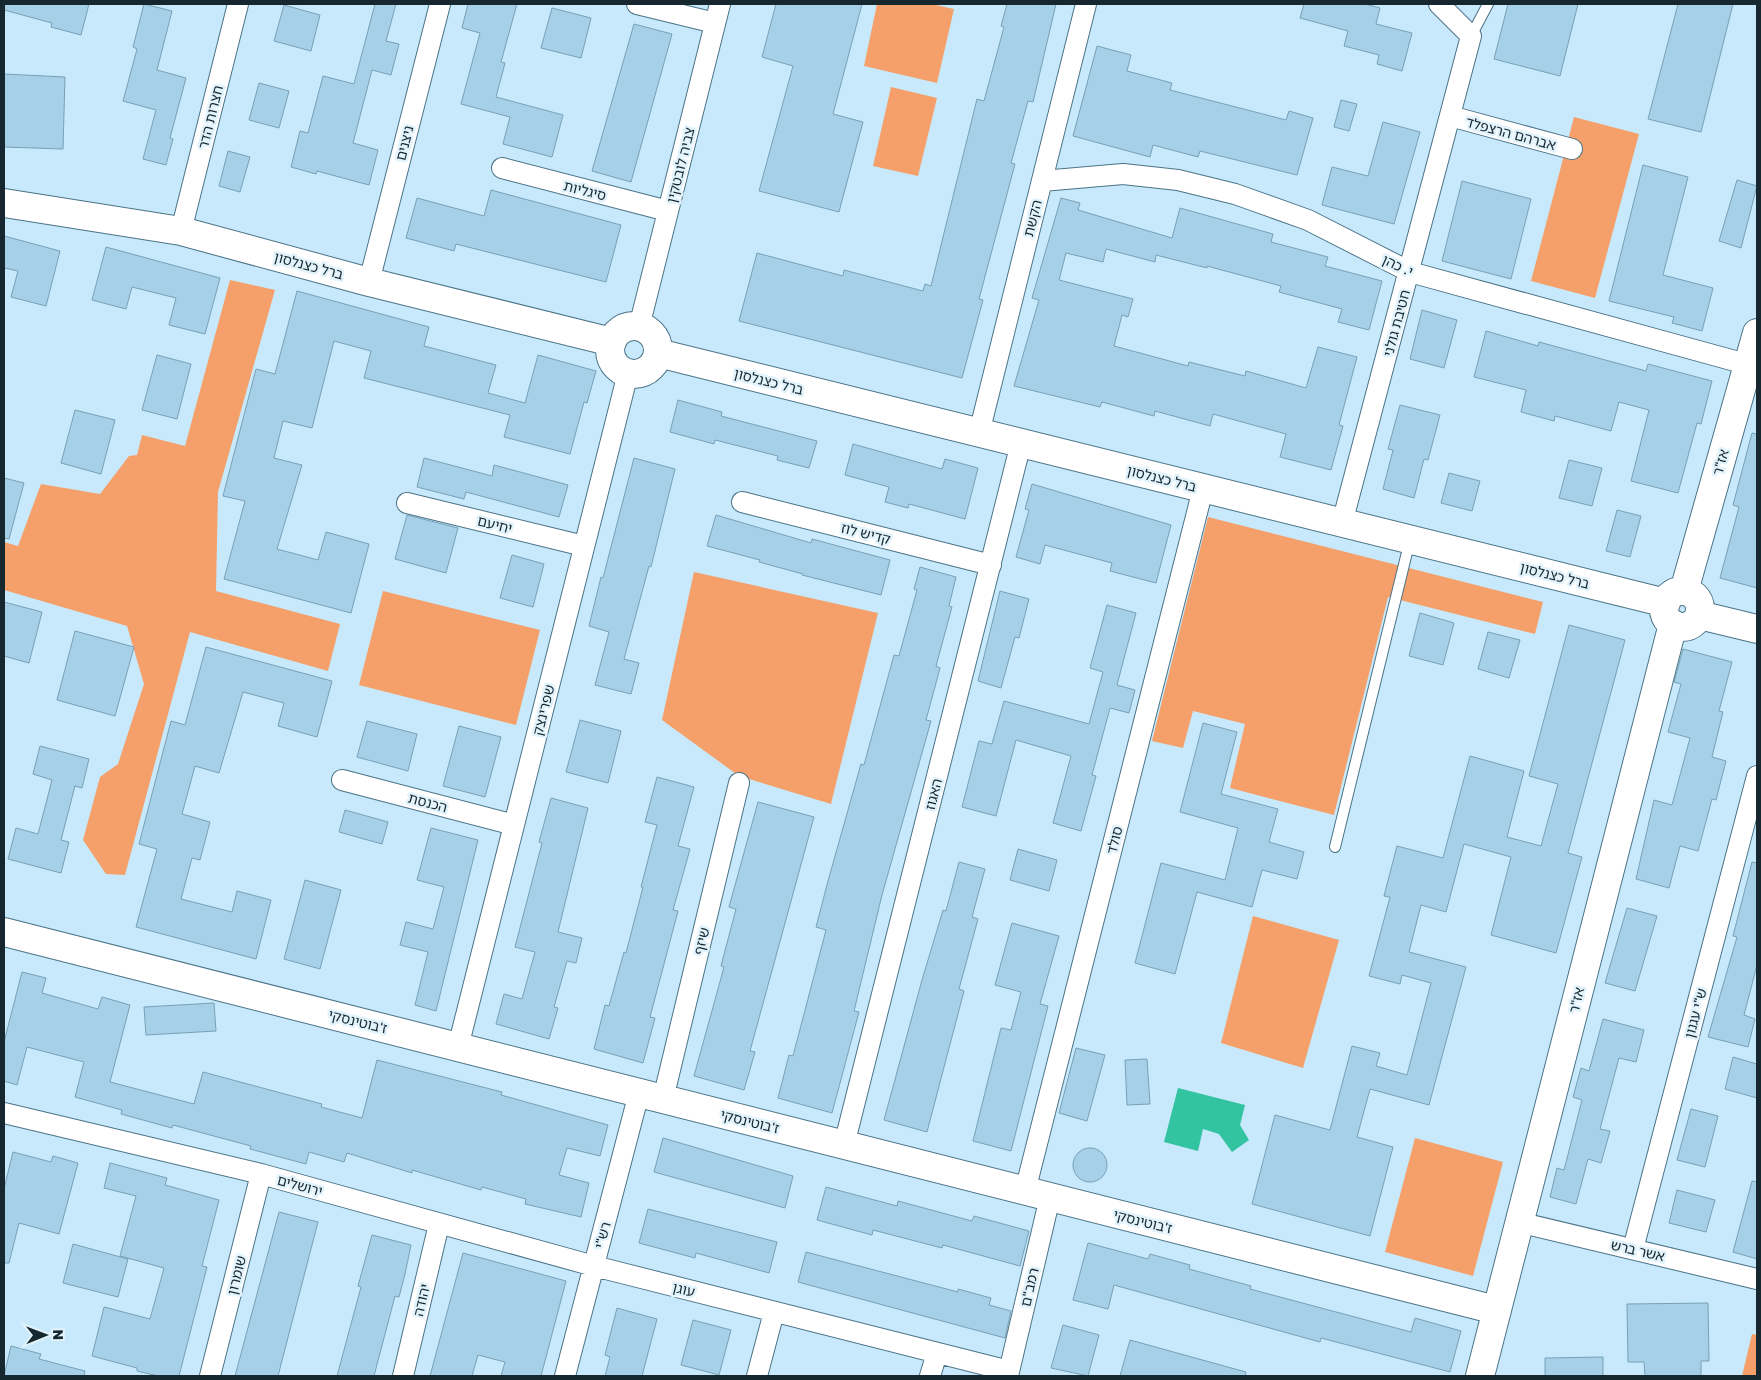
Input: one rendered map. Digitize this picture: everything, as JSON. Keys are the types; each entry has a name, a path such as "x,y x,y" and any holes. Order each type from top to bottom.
{"street":[{"name":"חצרות הדר","path":"181,231 238,4"},
{"name":"ניצנים","path":"369,282 440,4"},
{"path":"637,4 718,13"},
{"name":"הקשת","path":"979,433 1086,4"},
{"path":"1439,4 1471,36"},
{"name":"צביה לובטקין","path":"639,326 718,13"},
{"name":"חטיבת גולני","path":"1342,523 1471,36"},
{"name":"אברהם הרצפלד","path":"1450,116 1572,149"},
{"name":"סיגליות","path":"502,168 668,211"},
{"name":"י. כהן","path":"1042,181 1123,174 1178,180 1235,194 1308,220 1410,272 1752,366"},
{"name":"ברל כצנלסון","path":"4,203 181,231 369,282 612,342"},
{"path":"639,326 649,331 654,337 658,353 651,367 644,372 628,373 616,365 612,358 612,342 623,329 639,326"},
{"name":"אז\"ר","path":"1480,1376 1674,606 1752,366 1757,333"},
{"name":"ברל כצנלסון","path":"658,353 1674,606"},
{"name":"שפרינצק","path":"458,1047 628,373"},
{"name":"האגוז","path":"844,1145 1021,443"},
{"name":"סולד","path":"1037,1194 1203,488"},
{"name":"קדיש לוז","path":"742,502 991,565"},
{"name":"יחיעם","path":"407,503 584,546"},
{"path":"1674,606 1688,625 1699,615 1757,629"},
{"name":"ש\"י עגנון","path":"1633,1249 1757,776"},
{"name":"הכנסת","path":"342,780 514,824"},
{"name":"שיזף","path":"651,1096 739,784"},
{"name":"ז'בוטינסקי","path":"4,932 1496,1310"},
{"name":"רש\"י","path":"565,1376 594,1266 651,1096"},
{"name":"ירושלים","path":"4,1113 261,1174 594,1266"},
{"name":"שומרון","path":"210,1376 261,1174"},
{"name":"רמב\"ם","path":"1009,1374 1037,1194"},
{"name":"אשר ברש","path":"1518,1222 1757,1279"},
{"name":"יהודה","path":"403,1376 439,1224"},
{"name":"עוגן","path":"594,1266 937,1353 1009,1374"},
{"path":"757,1376 774,1312"},
{"path":"930,1376 937,1353"}],"lane":[{"path":"1471,36 1488,4"},
{"path":"1335,847 1410,540"}],"shaded area":[{"path":"877,4 931,4 954,9 937,83 864,66"},
{"path":"891,87 937,98 918,176 873,166"},
{"path":"1574,117 1639,134 1595,298 1531,281"},
{"path":"230,280 275,290 218,492 216,591 340,624 328,671 190,632 125,875 106,874 83,840 100,777 118,764 144,684 127,626 4,590 4,542 18,546 41,484 100,494 129,456 137,455 142,435 185,446"},
{"path":"1208,517 1543,602 1535,634 1388,597 1334,815 1230,788 1245,724 1193,711 1183,748 1152,741"},
{"path":"694,572 878,613 831,804 739,776 662,720"},
{"path":"383,591 540,630 516,725 359,685"},
{"path":"1253,916 1339,940 1303,1068 1221,1043"},
{"path":"1178,1088 1245,1105 1240,1125 1249,1140 1232,1152 1219,1134 1203,1129 1198,1151 1164,1142"},
{"path":"1415,1138 1503,1162 1473,1276 1385,1252"},
{"path":"1752,1334 1757,1335 1757,1376 1742,1376"}],"building":[{"path":"4,4 89,4 81,35 51,27 52,23 4,10"},
{"path":"144,4 172,11 157,70 186,78 170,138 173,139 166,165 143,159 156,110 123,101 137,49 133,47"},
{"path":"375,4 396,4 386,41 399,44 391,75 372,70 353,143 378,150 369,185 317,171 316,174 291,167 300,131 308,133 323,76 354,84"},
{"path":"468,4 517,4 501,62 505,63 496,97 563,115 552,157 503,144 510,117 461,104 480,33 462,28"},
{"path":"776,4 862,4 833,114 863,122 839,212 759,191 793,66 762,57"},
{"path":"1007,4 1056,4 1033,102 1028,101 1011,163 1015,164 979,299 983,300 962,378 739,321 757,253 843,276 844,270 923,291 925,284 931,286 977,99 984,101 1004,27 1001,26"},
{"path":"1304,4 1365,4 1380,8 1376,24 1412,33 1402,71 1377,64 1379,55 1344,46 1348,31 1300,18"},
{"path":"1508,4 1578,4 1560,76 1494,59"},
{"path":"1678,4 1733,4 1701,132 1648,119"},
{"path":"284,5 320,15 311,51 274,41"},
{"path":"552,8 591,18 581,58 541,48"},
{"path":"634,24 672,34 631,182 592,171"},
{"path":"1097,46 1131,55 1127,71 1172,83 1170,90 1286,120 1289,111 1313,118 1297,175 1200,151 1198,157 1153,145 1150,157 1073,136"},
{"path":"4,74 65,77 63,149 4,147"},
{"path":"259,83 289,91 279,128 249,120"},
{"path":"1341,100 1357,104 1349,131 1334,127"},
{"path":"1383,122 1420,132 1394,224 1322,205 1332,167 1368,176"},
{"path":"228,151 250,157 240,192 219,186"},
{"path":"1643,165 1688,177 1663,275 1713,288 1702,331 1672,323 1674,317 1609,301"},
{"path":"1737,180 1757,186 1741,248 1719,241"},
{"path":"1462,181 1531,199 1511,279 1442,261"},
{"path":"491,190 621,225 606,282 456,244 454,251 406,238 417,198 484,216"},
{"path":"1061,198 1080,203 1078,210 1172,238 1180,208 1273,234 1271,242 1328,257 1325,266 1382,281 1369,330 1338,322 1342,309 1279,292 1281,286 1207,266 1207,268 1156,255 1155,262 1106,249 1103,262 1066,253 1059,280 1133,299 1128,317 1122,315 1114,346 1188,366 1189,362 1245,376 1246,371 1306,388 1318,347 1357,357 1339,425 1343,426 1331,470 1280,457 1286,434 1213,414 1210,426 1155,411 1154,416 1102,402 1100,407 1014,386 1039,300 1032,298"},
{"path":"4,236 60,251 46,306 11,297 18,271 4,268"},
{"path":"106,247 220,278 205,334 169,325 176,298 132,287 126,309 92,300"},
{"path":"297,291 429,327 424,346 496,365 488,393 525,403 538,355 596,371 587,403 584,402 570,454 504,437 510,415 364,378 371,351 334,341 312,428 283,421 274,458 302,465 277,549 318,560 326,532 369,544 351,613 224,579 245,501 223,496 256,369 275,374"},
{"path":"1422,310 1457,320 1444,368 1410,359"},
{"path":"1486,331 1538,346 1539,342 1646,371 1648,364 1712,381 1701,424 1697,423 1678,493 1631,481 1649,410 1619,402 1611,431 1555,416 1554,421 1521,412 1526,390 1474,377"},
{"path":"157,355 191,364 177,419 142,410"},
{"path":"678,400 722,412 721,416 817,441 809,468 777,460 778,456 715,440 714,444 670,432"},
{"path":"1400,405 1440,415 1428,460 1424,459 1414,498 1383,489 1393,450 1388,449"},
{"path":"75,410 115,420 101,474 61,463"},
{"path":"1752,433 1757,434 1757,588 1720,578 1739,507 1733,505"},
{"path":"853,444 942,469 945,459 978,468 965,519 909,504 908,508 885,502 889,487 845,475"},
{"path":"424,458 492,476 494,465 568,485 559,517 466,492 464,499 417,487"},
{"path":"634,458 675,469 651,567 649,566 624,659 639,663 631,694 595,685 609,632 589,626"},
{"path":"1569,460 1602,468 1592,506 1559,498"},
{"path":"1449,473 1480,481 1472,511 1441,503"},
{"path":"4,478 24,483 9,539 4,538"},
{"path":"1032,484 1171,525 1156,583 1110,571 1112,563 1045,545 1040,564 1016,557 1029,510 1025,509"},
{"path":"1617,510 1641,516 1630,557 1606,551"},
{"path":"407,515 458,528 446,573 395,559"},
{"path":"716,515 811,543 812,539 890,560 881,595 802,575 759,562 760,560 707,546"},
{"path":"512,555 544,564 533,607 500,598"},
{"path":"920,567 956,577 949,606 952,607 936,666 940,668 926,720 931,721 882,895 854,1011 859,1012 832,1113 778,1098 789,1055 793,1056 826,930 816,927 828,881 861,764 864,765 894,655 899,656 917,590 914,589"},
{"path":"1000,591 1029,599 1019,638 1015,637 1001,688 978,681"},
{"path":"4,602 42,612 29,663 4,656"},
{"path":"1107,605 1136,613 1117,685 1135,690 1129,713 1110,708 1092,775 1096,776 1081,831 1053,823 1071,756 1016,740 996,816 962,807 979,741 992,744 1004,701 1089,724 1103,672 1090,668"},
{"path":"1420,613 1454,623 1443,665 1409,656"},
{"path":"1569,625 1625,640 1568,853 1582,857 1556,953 1491,935 1511,857 1464,844 1446,912 1421,905 1409,952 1466,967 1429,1105 1370,1089 1357,1137 1393,1147 1370,1236 1252,1204 1275,1115 1330,1130 1352,1046 1380,1053 1376,1066 1407,1075 1431,983 1402,975 1400,984 1369,976 1390,897 1384,896 1397,846 1443,858 1470,756 1524,771 1507,837 1541,846 1558,784 1529,776"},
{"path":"75,631 134,647 115,716 57,700"},
{"path":"1488,632 1520,640 1509,678 1478,669"},
{"path":"206,647 332,681 317,737 278,726 284,703 243,692 219,773 195,766 182,814 210,822 200,860 192,858 181,899 232,912 237,891 271,900 256,959 136,927 157,849 139,844 171,721 185,725"},
{"path":"1683,649 1732,662 1719,711 1723,712 1712,757 1726,761 1716,800 1712,799 1698,851 1680,846 1669,888 1636,879 1654,800 1672,805 1690,738 1668,732 1681,684 1674,682"},
{"path":"580,720 621,731 608,783 566,772"},
{"path":"367,721 417,734 408,771 357,757"},
{"path":"1203,723 1237,732 1221,794 1278,809 1269,842 1304,852 1297,879 1262,870 1252,907 1197,892 1175,974 1135,963 1161,863 1225,880 1238,828 1180,812"},
{"path":"459,726 501,737 485,797 443,786"},
{"path":"40,746 89,759 82,788 75,786 61,840 69,842 61,873 8,859 16,828 38,834 52,780 33,774"},
{"path":"657,777 694,787 678,846 690,849 673,910 678,911 650,1017 655,1018 643,1063 594,1049 605,1005 609,1006 624,952 626,953 643,887 641,887 657,825 645,822"},
{"path":"551,798 588,808 558,932 582,938 576,963 567,961 554,1007 558,1008 549,1039 496,1024 504,994 522,999 535,952 515,947 542,843 539,842"},
{"path":"758,802 814,817 750,1051 755,1052 744,1090 694,1076 724,967 721,966 736,909 729,907"},
{"path":"345,810 388,822 382,844 339,832"},
{"path":"431,828 478,840 436,1011 415,1005 428,952 400,945 406,922 433,929 444,887 417,880"},
{"path":"1018,849 1057,860 1049,891 1010,880"},
{"path":"959,862 985,869 972,917 978,919 959,989 964,991 927,1132 884,1120 922,980 943,910 946,911"},
{"path":"1752,862 1757,863 1757,965 1744,1015 1755,1019 1748,1047 1708,1037 1737,937 1733,936"},
{"path":"305,880 341,890 320,969 284,959"},
{"path":"1627,908 1657,916 1635,991 1605,983"},
{"path":"1012,923 1059,936 1040,1004 1048,1006 1011,1151 973,1141 1001,1028 1011,1030 1021,992 995,985"},
{"path":"22,972 46,978 42,993 98,1009 102,997 130,1005 110,1082 194,1104 203,1072 322,1104 321,1107 362,1118 377,1060 502,1092 501,1095 608,1125 600,1156 567,1148 559,1175 589,1183 581,1217 525,1204 526,1199 482,1187 481,1190 412,1170 412,1173 347,1153 344,1162 309,1152 306,1164 250,1149 251,1146 173,1125 172,1128 121,1114 122,1110 75,1097 84,1062 27,1047 17,1085 4,1081 4,1042"},
{"path":"214,1003 216,1031 146,1035 144,1007"},
{"path":"1603,1019 1644,1030 1636,1062 1619,1058 1600,1129 1610,1131 1601,1163 1588,1159 1576,1204 1550,1197 1557,1168 1564,1170 1582,1100 1573,1097 1581,1068 1589,1071"},
{"path":"1076,1048 1105,1055 1087,1121 1059,1113"},
{"path":"1733,1057 1757,1064 1757,1098 1725,1089"},
{"path":"1147,1059 1150,1104 1127,1105 1125,1060"},
{"path":"1691,1109 1718,1116 1705,1167 1677,1160"},
{"path":"663,1138 793,1176 785,1208 654,1172"},
{"path":"1090,1148 1097,1149 1102,1153 1106,1158 1106,1172 1102,1177 1097,1181 1090,1182 1083,1181 1078,1177 1074,1172 1073,1165 1074,1158 1078,1153 1083,1149"},
{"path":"13,1152 51,1162 53,1156 78,1163 59,1234 19,1223 9,1263 4,1263 4,1189"},
{"path":"110,1163 167,1178 165,1185 219,1200 202,1266 207,1267 179,1376 158,1376 137,1371 137,1368 92,1356 104,1307 150,1319 164,1268 120,1256 136,1196 104,1188"},
{"path":"1752,1181 1757,1182 1757,1259 1733,1252"},
{"path":"826,1187 897,1206 898,1201 972,1221 974,1216 1029,1231 1020,1266 943,1245 942,1248 873,1230 872,1235 817,1220"},
{"path":"1677,1190 1715,1200 1706,1232 1669,1223"},
{"path":"648,1209 777,1242 769,1273 696,1253 695,1258 639,1243"},
{"path":"279,1212 318,1222 278,1376 235,1376"},
{"path":"372,1235 411,1245 405,1274 399,1297 395,1296 374,1376 337,1376 361,1287 358,1286"},
{"path":"1088,1243 1148,1259 1150,1254 1190,1265 1189,1269 1251,1286 1250,1289 1411,1332 1415,1318 1461,1331 1450,1372 1321,1338 1320,1342 1114,1285 1108,1309 1073,1300"},
{"path":"73,1244 128,1259 118,1297 63,1283"},
{"path":"806,1252 958,1292 958,1289 991,1298 989,1305 1011,1311 1005,1338 798,1282"},
{"path":"463,1253 566,1281 541,1376 501,1376 505,1362 478,1355 472,1376 430,1376"},
{"path":"1708,1303 1709,1361 1701,1361 1701,1376 1645,1376 1644,1362 1628,1362 1627,1304"},
{"path":"617,1308 657,1319 642,1376 605,1376 610,1357 605,1355"},
{"path":"693,1320 731,1330 719,1375 681,1365"},
{"path":"1063,1325 1099,1335 1088,1376 1051,1368"},
{"path":"1130,1340 1246,1372 1245,1376 1120,1376"},
{"path":"11,1346 41,1354 39,1359 85,1371 84,1376 4,1376"},
{"path":"1603,1357 1603,1376 1545,1376 1545,1358"}]}
